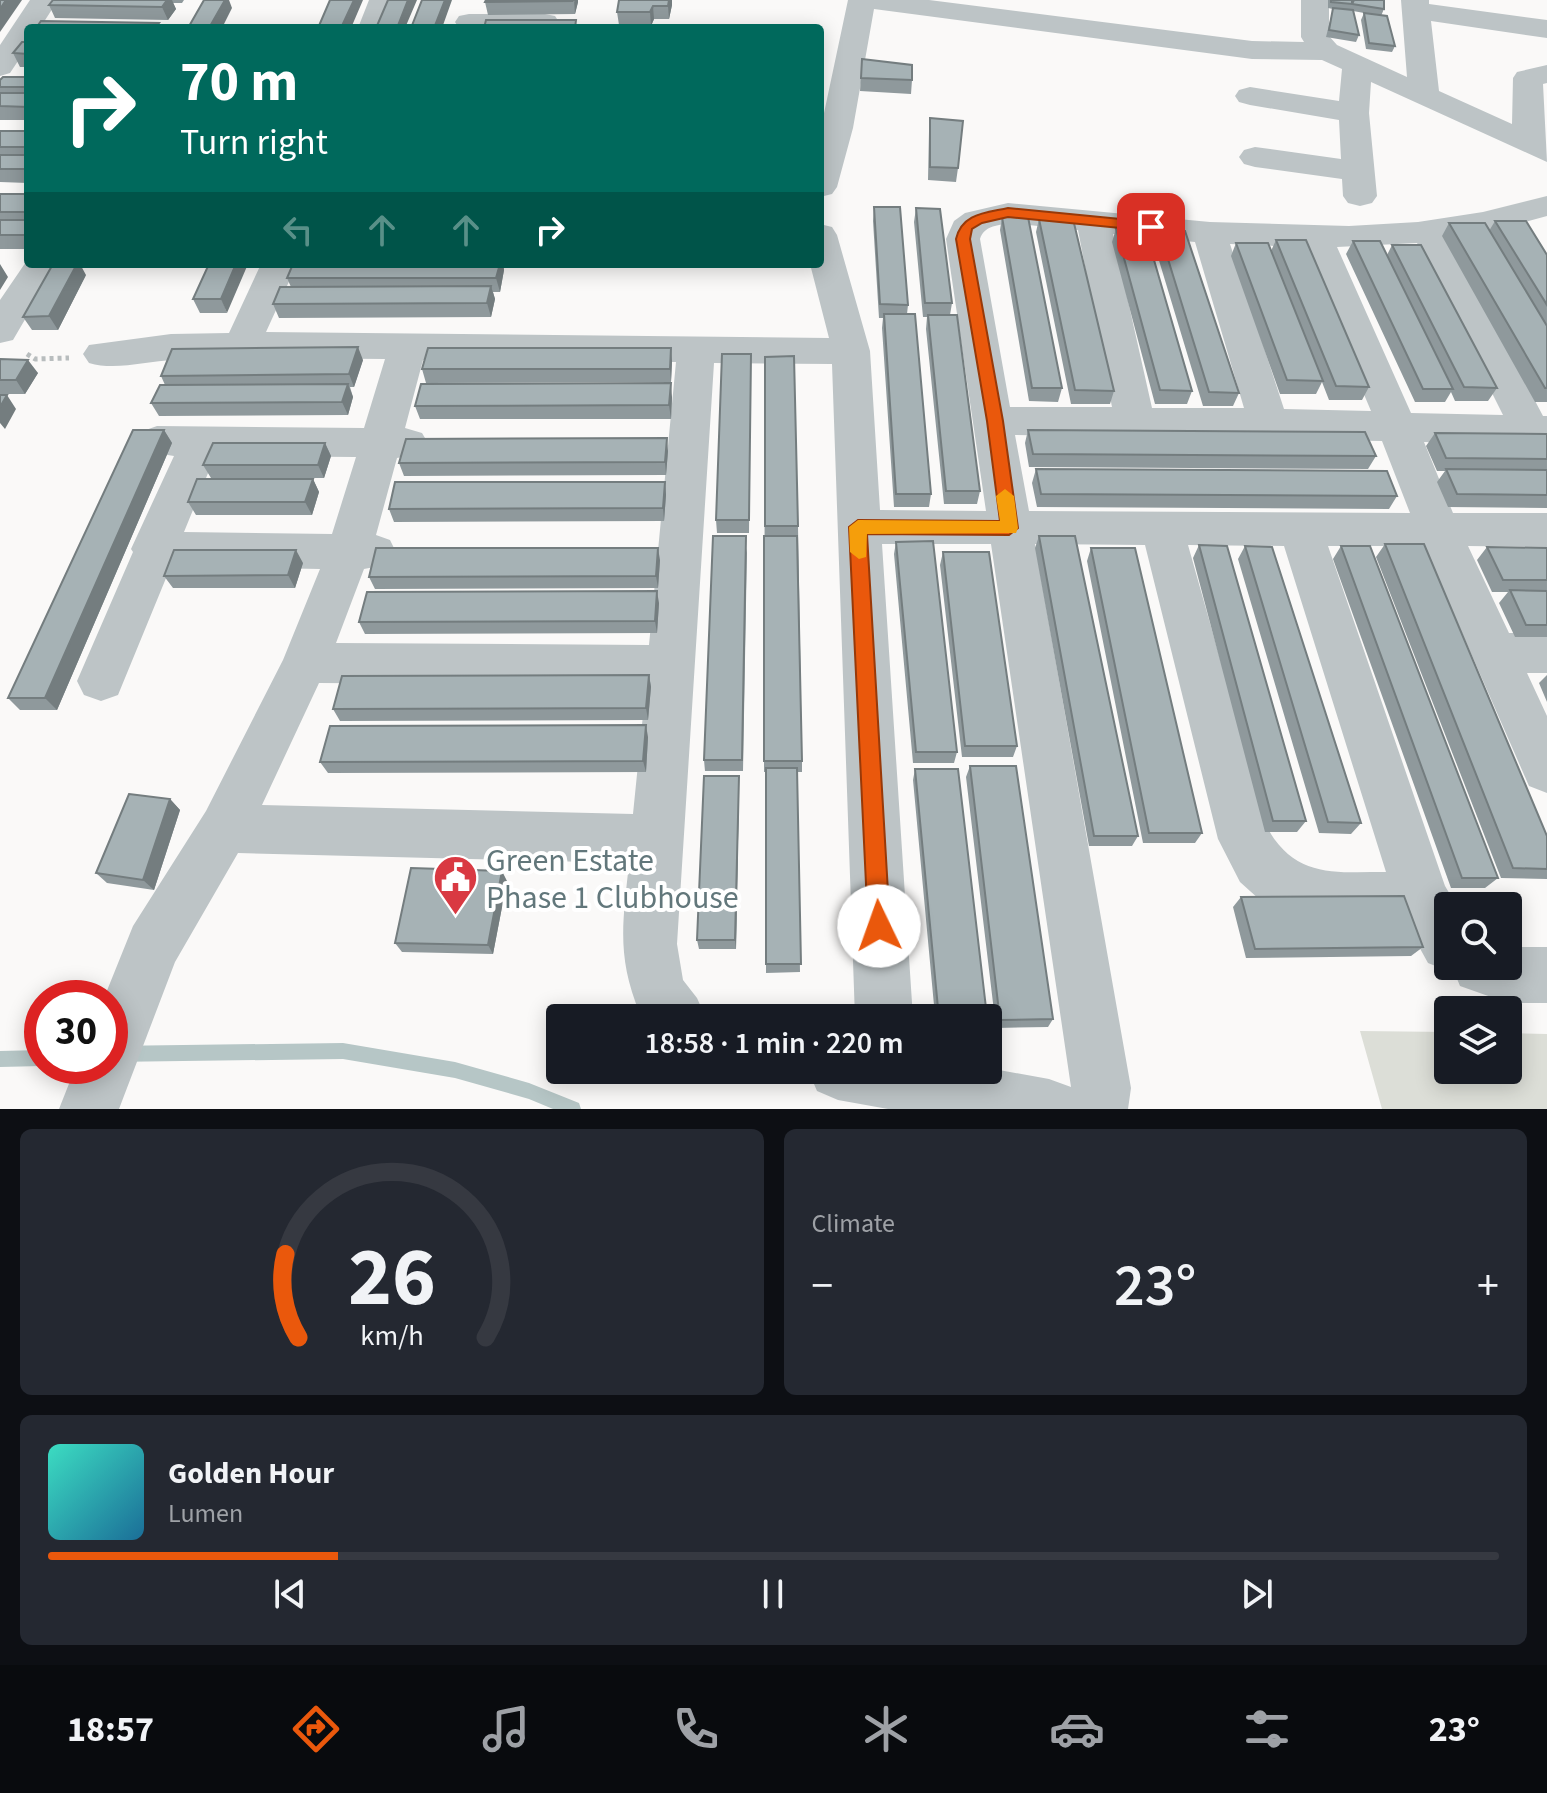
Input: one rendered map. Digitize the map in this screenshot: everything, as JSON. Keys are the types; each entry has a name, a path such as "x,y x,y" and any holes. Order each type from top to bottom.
{"street":[{"path":"30,24 44,0"},
{"path":"374,24 383,0"},
{"path":"824,173 837,128 864,0 1252,50 1327,51 1537,147"},
{"path":"1315,0 1315,37 1327,51"},
{"path":"1424,95 1415,5 1547,29"},
{"path":"471,17 568,22"},
{"path":"0,67 24,33"},
{"path":"1255,157 1358,184 1354,113 1357,64"},
{"path":"1537,147 1528,78 1547,74"},
{"path":"0,81 24,81"},
{"path":"1250,96 1354,113"},
{"path":"1090,1109 1099,1106 1101,1088 963,239 966,228 977,220 1008,213 1209,232 1314,235 1429,233 1544,208 1490,124"},
{"path":"1093,221 1135,422"},
{"path":"1209,232 1268,423"},
{"path":"995,421 1268,423 1539,431 1429,233"},
{"path":"1314,235 1438,528 1547,770"},
{"path":"824,250 851,351 883,1004"},
{"path":"0,268 37,268 9,345"},
{"path":"242,345 277,268"},
{"path":"102,354 171,347 242,345 851,351"},
{"path":"128,1010 153,946 224,828 305,663 349,552 408,346"},
{"path":"665,1004 652,978 649,944 680,554 671,443 696,349"},
{"path":"157,441 442,443"},
{"path":"101,681 153,549 200,442"},
{"path":"858,527 1547,530"},
{"path":"1162,528 1244,839 1264,871 1287,888 1324,896 1422,899"},
{"path":"1300,528 1422,899 1434,919"},
{"path":"153,549 412,552"},
{"path":"633,553 680,554"},
{"path":"1494,653 1547,653"},
{"path":"305,663 671,665"},
{"path":"224,828 659,839"},
{"path":"1522,975 1547,975"},
{"path":"888,1084 1049,1109"}],"shaded area":[{"path":"1360,1031 1434,1032 1434,1084 1522,1084 1522,1033 1547,1034 1547,1109 1382,1109"}],"building":[{"path":"53,0 167,0 162,7 49,5"},
{"path":"204,0 225,0 211,24 190,24"},
{"path":"330,0 354,0 343,24 320,24"},
{"path":"388,0 408,0 399,24 378,24"},
{"path":"422,0 445,0 436,24 413,24"},
{"path":"486,0 574,0 485,2"},
{"path":"619,0 669,0 668,6 653,6 650,12 617,12"},
{"path":"1352,0 1352,4 1331,2"},
{"path":"1354,0 1384,0 1384,9 1352,4"},
{"path":"1333,8 1353,10 1359,35 1329,30"},
{"path":"1364,13 1387,16 1395,46 1369,43"},
{"path":"486,20 576,20 576,24 485,24"},
{"path":"41,21 159,23 158,24 39,24"},
{"path":"22,42 24,42 24,54 13,53"},
{"path":"862,59 912,65 912,80 861,78"},
{"path":"3,77 24,77 24,87 0,87"},
{"path":"0,93 24,93 24,107 0,106"},
{"path":"930,118 963,121 958,168 930,167"},
{"path":"0,131 24,131 24,147 0,147"},
{"path":"0,155 24,155 24,169 0,169"},
{"path":"0,194 24,194 24,212 0,212"},
{"path":"874,207 900,207 908,305 880,304"},
{"path":"916,208 940,209 952,303 925,303"},
{"path":"1002,217 1028,217 1062,388 1032,388"},
{"path":"1039,219 1073,219 1114,391 1075,390"},
{"path":"0,220 24,220 24,235 0,235"},
{"path":"1495,221 1526,221 1547,255 1547,305"},
{"path":"1449,223 1485,223 1547,326 1547,388 1545,388"},
{"path":"1116,229 1145,229 1192,391 1160,390"},
{"path":"1159,230 1185,231 1239,393 1209,392"},
{"path":"1276,240 1306,240 1369,387 1336,386"},
{"path":"1353,241 1380,241 1453,389 1423,389"},
{"path":"1236,243 1268,243 1323,381 1287,380"},
{"path":"1392,245 1421,245 1497,388 1464,387"},
{"path":"51,268 75,268 49,316 23,317"},
{"path":"207,268 234,268 221,299 193,299"},
{"path":"291,268 499,268 496,278 287,278"},
{"path":"491,286 487,303 273,304 280,287"},
{"path":"884,314 915,314 931,494 896,494"},
{"path":"928,315 957,315 980,491 946,491"},
{"path":"358,347 349,374 161,376 172,349"},
{"path":"428,348 671,348 670,369 422,369"},
{"path":"722,354 751,354 749,520 716,520"},
{"path":"794,356 798,526 765,526 765,357"},
{"path":"0,359 28,360 16,380 0,380"},
{"path":"671,383 669,405 415,406 421,384"},
{"path":"348,384 342,402 151,403 160,385"},
{"path":"0,395 7,395 0,407"},
{"path":"133,430 164,430 45,698 8,698"},
{"path":"1028,430 1365,432 1376,456 1033,454"},
{"path":"1435,433 1547,434 1547,459 1446,458"},
{"path":"667,438 665,462 399,463 406,439"},
{"path":"213,443 325,443 318,465 203,465"},
{"path":"1036,469 1387,471 1397,496 1041,494"},
{"path":"1446,469 1547,470 1547,495 1457,494"},
{"path":"197,479 313,479 305,502 188,502"},
{"path":"395,482 665,482 663,508 389,509"},
{"path":"713,536 746,536 742,760 704,760"},
{"path":"764,536 797,536 802,761 764,761"},
{"path":"1039,536 1075,536 1138,836 1094,836"},
{"path":"933,541 957,752 916,752 896,542"},
{"path":"1385,544 1424,544 1547,836 1547,869 1513,868"},
{"path":"1199,545 1227,546 1306,821 1273,821"},
{"path":"1245,546 1272,547 1361,823 1328,822"},
{"path":"1341,546 1370,546 1498,878 1462,878"},
{"path":"1487,547 1547,548 1547,580 1503,580"},
{"path":"376,548 658,548 656,576 369,577"},
{"path":"1091,548 1135,548 1202,833 1149,833"},
{"path":"174,550 296,550 288,575 164,576"},
{"path":"943,552 989,552 1017,746 965,746"},
{"path":"1510,590 1547,591 1547,625 1526,625"},
{"path":"657,591 655,621 359,622 367,592"},
{"path":"649,675 646,708 333,709 342,676"},
{"path":"646,725 643,761 320,762 330,726"},
{"path":"970,766 1016,766 1053,1019 1002,1020 1002,1004 998,1004"},
{"path":"766,768 797,768 801,964 766,964"},
{"path":"915,769 958,769 986,1004 938,1004"},
{"path":"704,776 739,776 735,940 697,940"},
{"path":"129,794 170,799 143,880 96,873"},
{"name":"Green Estate Phase 1 Clubhouse","path":"411,868 502,871 488,945 395,943"},
{"path":"1404,896 1423,947 1255,949 1241,897"}],"waterway":[{"path":"128,1054 343,1051 455,1070 529,1091 573,1109"},
{"path":"0,1059 24,1058"}],"slow traffic":[{"path":"859,552 858,527 1009,528 1005,496"}],"place":[{"name":"Green Estate Phase 1 Clubhouse","path":"455,917"}],"route":[{"path":"879,926 858,527 1009,528 995,421 963,239 966,228 988,216 1008,213 1151,227"}]}
